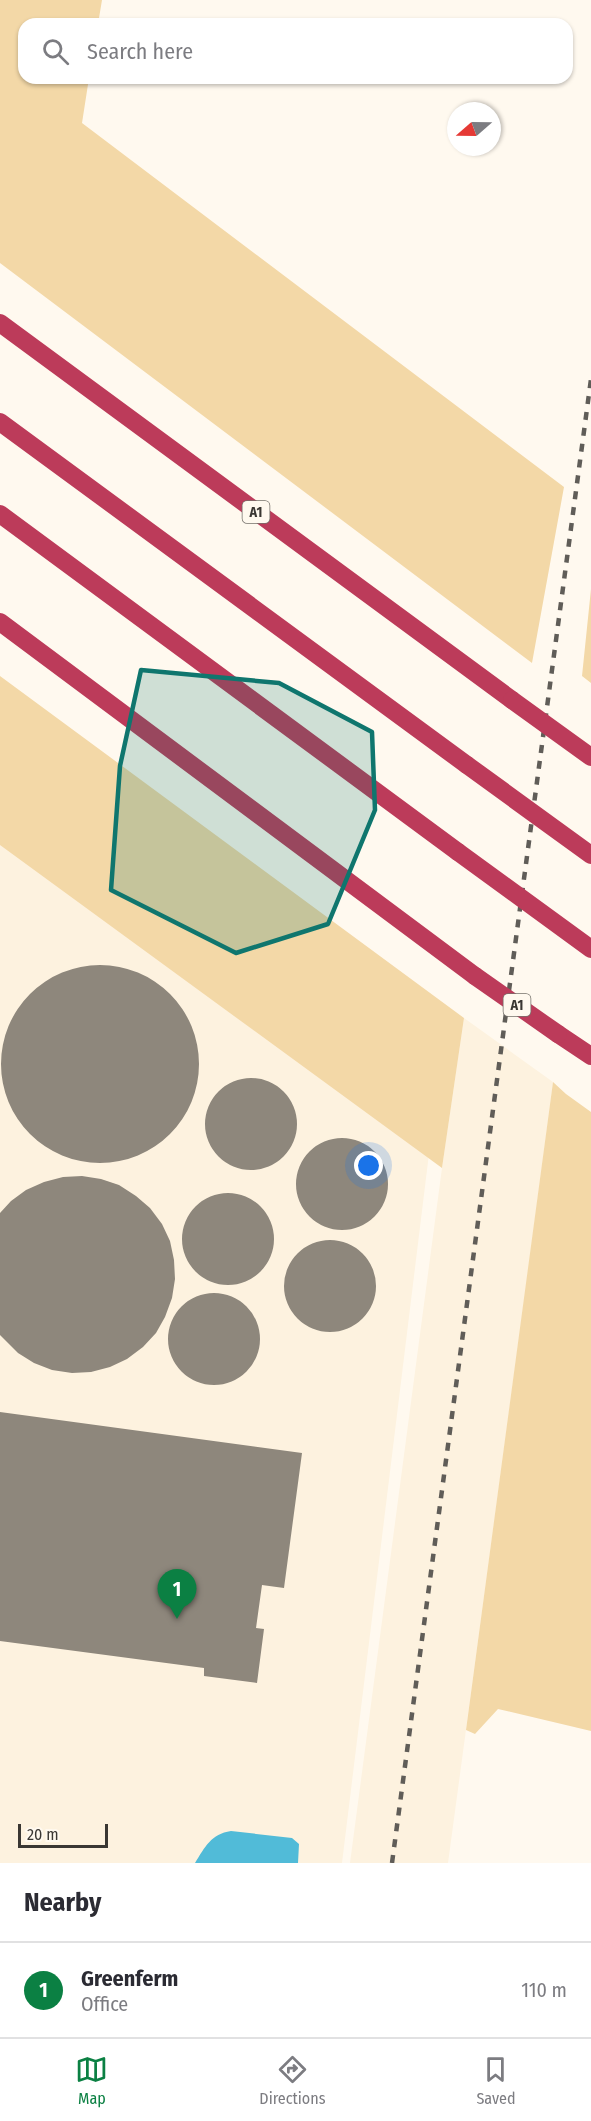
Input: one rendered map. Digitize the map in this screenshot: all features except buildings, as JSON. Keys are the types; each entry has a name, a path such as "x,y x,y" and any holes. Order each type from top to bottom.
{"highway":[{"name":"A1","path":"0,323 591,757"},
{"path":"0,422 591,855"},
{"path":"0,514 591,949"},
{"name":"A1","path":"0,622 475,976 591,1056"}],"highlighted area":[{"path":"141,670 279,683 372,732 375,810 328,924 236,953 111,890 120,766"}],"shaded area":[{"path":"0,0 102,0 99,18 18,18 18,84 88,84 82,123 564,487 532,663 0,263"},
{"path":"591,589 591,683 582,676"},
{"path":"0,676 464,1018 442,1168 0,845"},
{"path":"0,784 434,1113 342,1863 0,1863"},
{"path":"464,1018 553,1082 530,1256 448,1863 350,1863 442,1168"},
{"path":"553,1082 591,1112 591,1731 498,1709 475,1734 466,1730"}],"water":[{"path":"231,1831 292,1838 299,1844 298,1863 195,1863 213,1838"}],"railway":[{"path":"392,1863 591,379"}],"place":[{"name":"Greenferm","path":"177,1619"}]}
